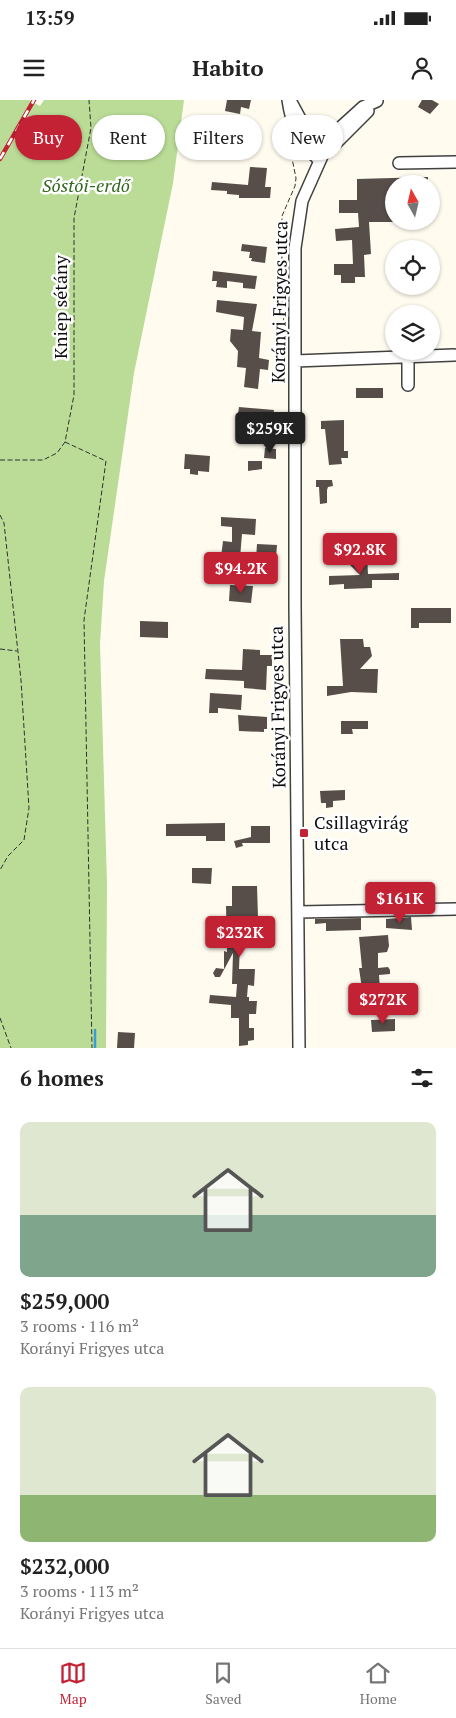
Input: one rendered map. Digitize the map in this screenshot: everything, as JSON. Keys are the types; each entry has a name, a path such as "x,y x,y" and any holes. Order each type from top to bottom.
{"street":[{"path":"289,100 290,115"},
{"path":"289,100 298,115"},
{"path":"343,137 378,100"},
{"name":"Korányi Frigyes utca","path":"300,1048 295,248 302,200 319,160"},
{"path":"399,163 456,162"},
{"path":"295,361 385,355"},
{"path":"440,355 454,355"},
{"path":"408,360 408,385"},
{"path":"298,912 456,909"}],"path":[{"name":"Kniep sétány","path":"65,442 74,395 74,218 91,128 89,100"},
{"path":"0,460 43,460 57,453 65,442 106,461 84,620 92,1048"},
{"path":"0,515 4,523 18,652 29,808 24,840 8,856 0,870"},
{"path":"0,649 18,652"},
{"path":"0,1018 11,1048"}],"green space":[{"name":"Sóstói-erdő","path":"0,100 29,100 40,106 44,100 184,100 182,115 175,115 176,160 173,183 134,373 104,581 100,644 107,884 106,1048 0,1048"}],"building":[{"path":"227,100 251,100 249,109 241,107 240,114 225,111"},
{"path":"422,100 432,100 439,104 430,114 418,107"},
{"path":"250,167 267,168 265,187 271,187 270,198 239,198 239,195 227,194 227,191 211,190 212,182 248,185"},
{"path":"385,178 385,222 369,222 371,254 364,255 365,277 355,277 355,283 341,283 341,275 334,275 334,264 353,264 352,240 336,241 335,229 359,227 358,213 339,213 339,200 357,200 357,179"},
{"path":"242,244 267,247 265,263 251,261 252,258 249,258 250,252 241,251"},
{"path":"213,271 257,276 255,289 243,288 243,283 227,281 227,288 216,287 217,281 212,281"},
{"path":"217,300 257,304 252,331 261,332 259,358 269,360 268,370 260,369 258,389 244,387 246,368 237,367 238,351 230,341 231,329 243,330 244,317 216,312"},
{"path":"356,388 383,388 383,398 356,398"},
{"path":"239,407 274,410 273,416 252,415 251,427 269,429 268,443 242,441 244,419 241,419 242,414 238,414"},
{"path":"344,420 344,451 348,451 348,458 341,458 342,464 329,465 325,429 321,429 321,421"},
{"path":"265,448 276,449 276,459 264,458"},
{"path":"185,454 210,456 209,472 198,471 198,475 190,474 190,469 184,469"},
{"path":"248,461 262,461 262,469 248,471"},
{"path":"316,480 332,480 333,486 328,487 327,490 327,503 320,504 319,487 316,487"},
{"path":"221,517 256,519 255,535 242,534 240,558 256,559 257,544 277,545 276,557 264,556 263,570 246,569 246,573 236,573 236,567 214,566 215,557 221,557 223,541 232,542 232,527 221,526"},
{"path":"367,554 368,574 399,573 399,580 372,580 372,588 344,589 344,584 329,585 329,576 360,575 347,562 347,555"},
{"path":"230,585 253,586 251,603 229,601"},
{"path":"411,608 451,608 451,623 419,623 419,628 411,628"},
{"path":"140,621 168,622 168,638 140,637"},
{"path":"340,639 363,639 364,647 370,647 372,656 360,669 378,669 377,693 351,692 327,696 327,686 343,686"},
{"path":"243,649 260,650 260,655 272,655 272,666 267,666 266,690 244,688 244,681 205,679 206,669 242,670"},
{"path":"210,693 242,695 241,710 218,708 218,713 209,713"},
{"path":"238,715 267,717 267,729 264,729 264,732 239,731"},
{"path":"341,721 368,721 368,729 352,729 353,734 341,734"},
{"path":"345,790 345,800 333,801 333,807 326,808 326,803 321,803 320,791"},
{"path":"225,823 225,841 206,841 206,836 166,836 166,824"},
{"path":"251,826 270,826 270,843 242,843 243,846 236,848 234,841 251,837"},
{"path":"192,868 212,868 211,884 192,883"},
{"path":"232,886 257,886 258,917 251,917 252,944 240,944 239,969 255,969 254,986 248,985 247,997 249,997 249,1001 257,1001 256,1014 249,1014 249,1028 254,1028 254,1040 248,1041 248,1045 239,1046 239,1018 231,1018 231,1005 209,1003 210,995 236,997 237,984 232,984 233,953 220,977 215,977 213,973 216,968 224,969 224,951 227,952 226,906 232,906"},
{"path":"411,917 412,930 386,928 386,919"},
{"path":"361,918 361,930 326,931 326,923 315,924 315,919"},
{"path":"388,935 389,946 387,952 378,953 378,968 388,967 390,974 379,975 380,989 405,989 405,1001 393,1001 393,1004 383,1004 383,1007 360,1008 360,1002 356,1002 356,989 362,989 359,968 362,968 359,937"},
{"path":"395,1019 395,1031 372,1032 371,1020"},
{"path":"118,1032 135,1033 134,1048 117,1048"}],"waterway":[{"path":"95,1030 95,1048"}],"railway":[{"path":"0,159 34,100"}],"place":[{"name":"Csillagvirág utca","path":"304,833"}]}
